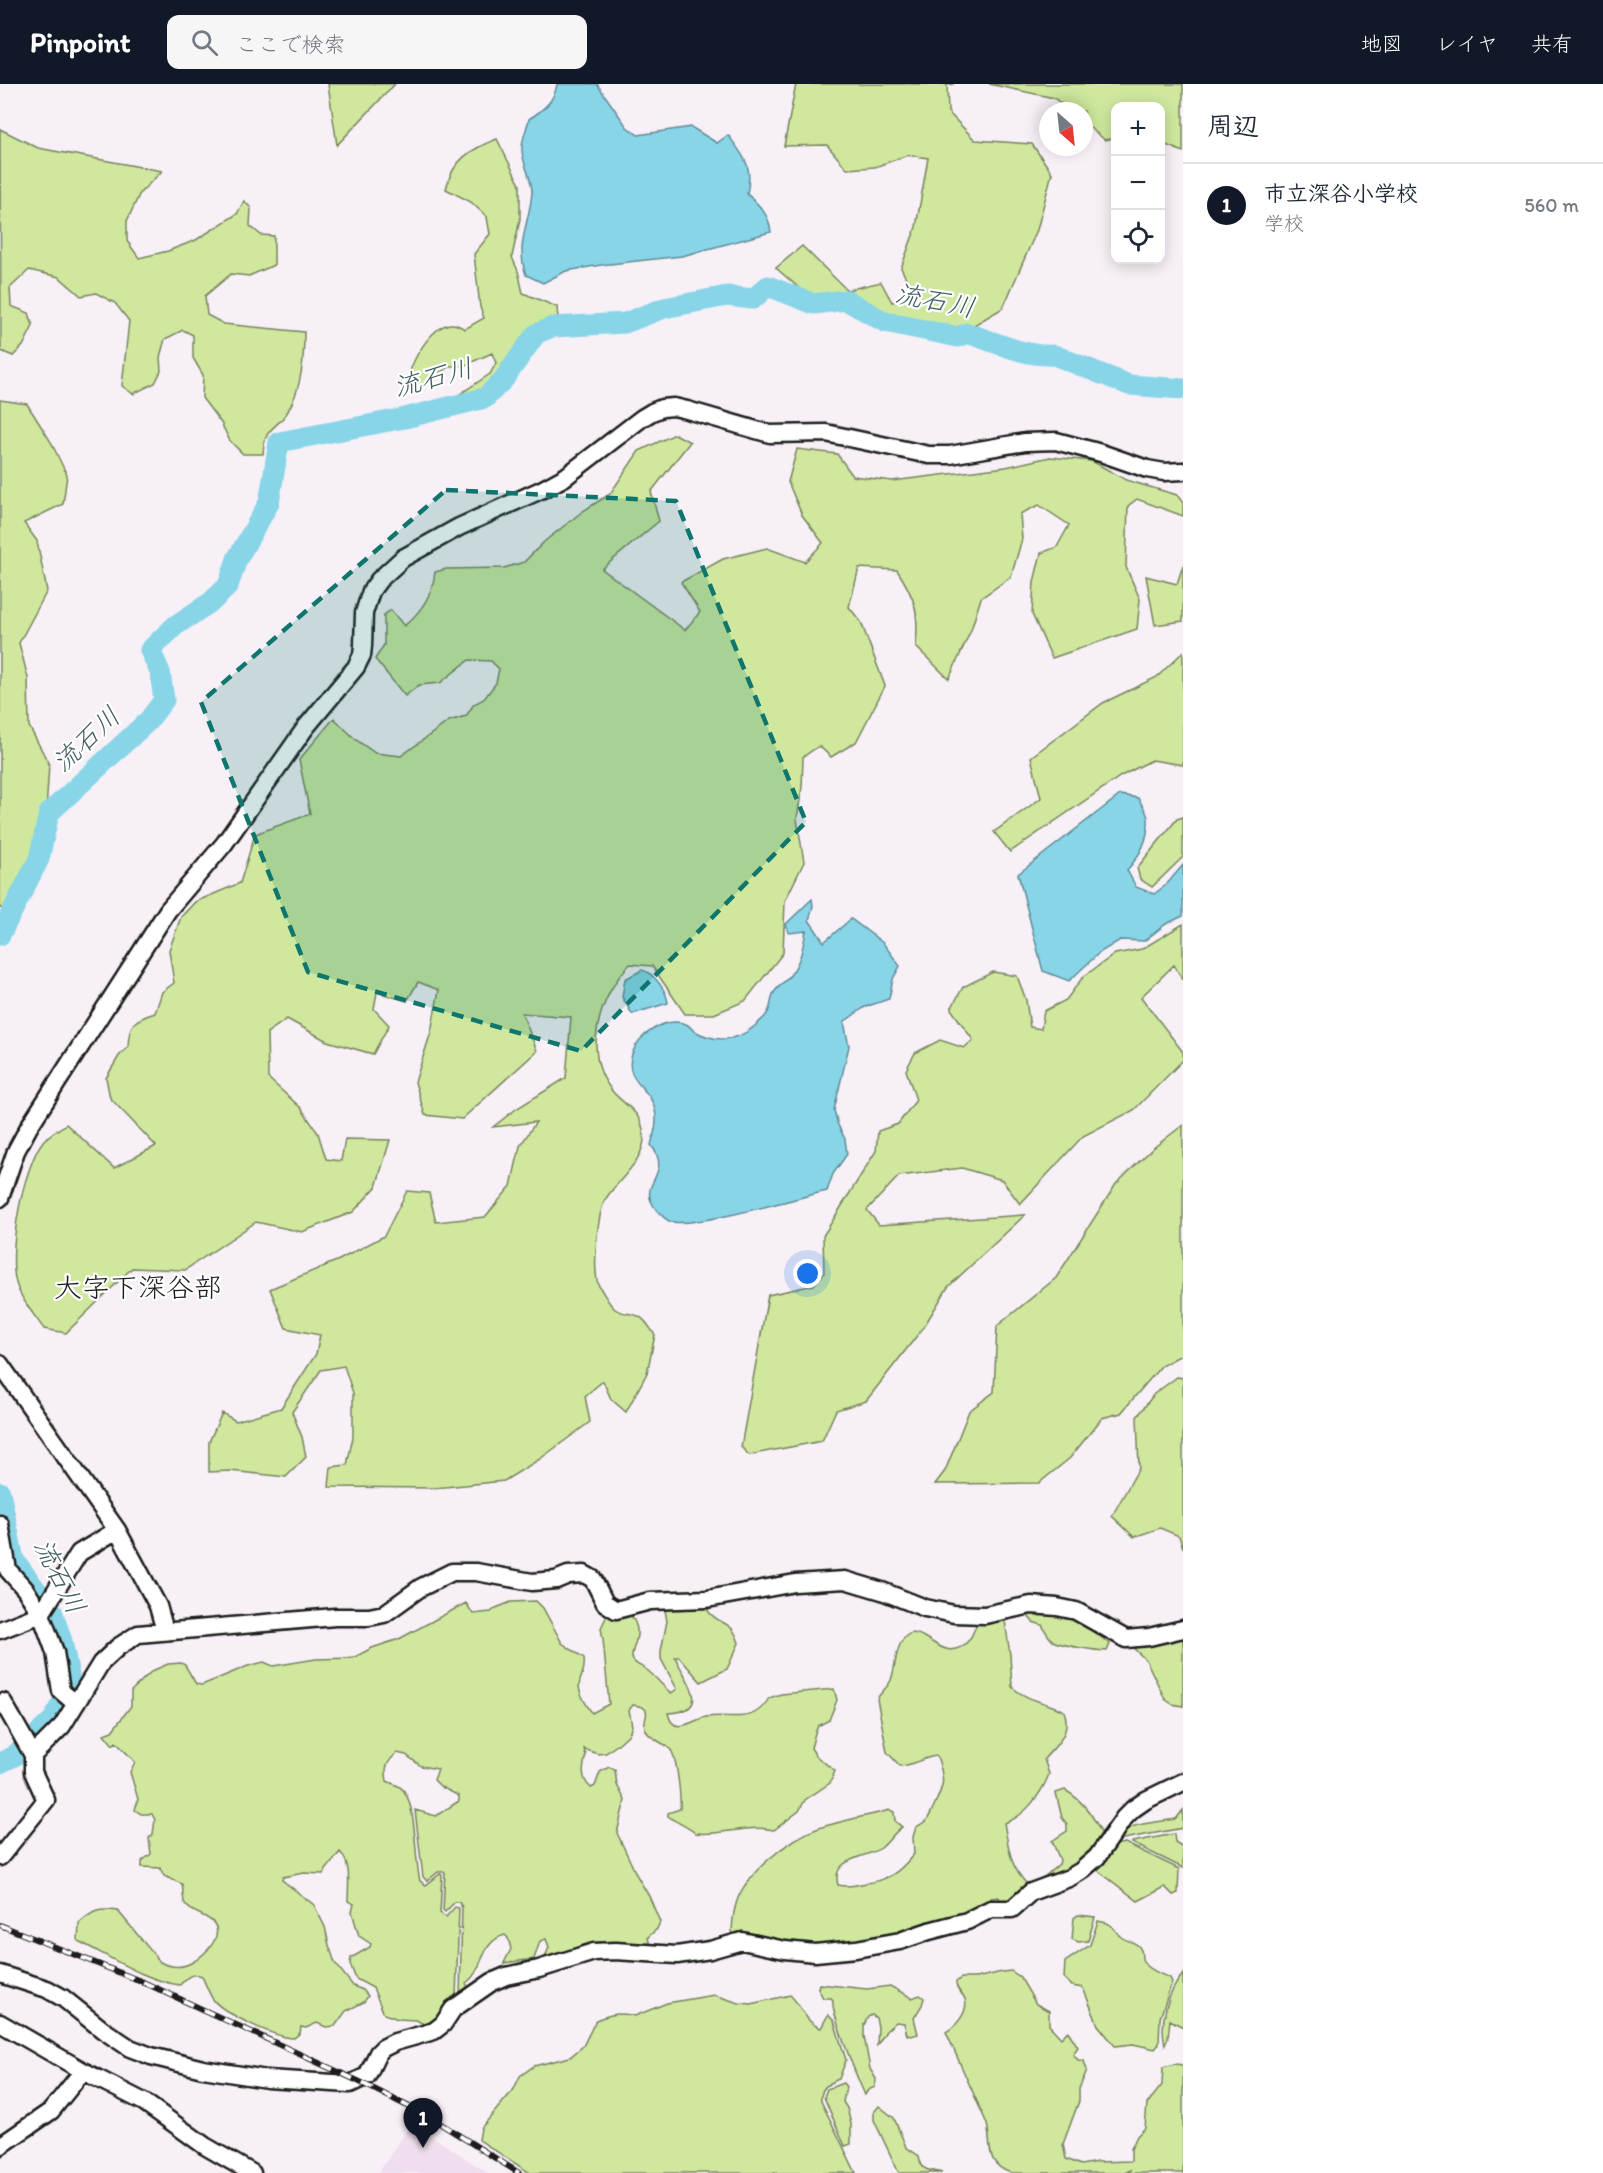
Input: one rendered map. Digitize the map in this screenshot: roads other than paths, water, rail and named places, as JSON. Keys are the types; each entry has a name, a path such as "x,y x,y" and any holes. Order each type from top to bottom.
{"street":[{"path":"0,1198 16,1151 30,1125 168,910 224,844 306,727 356,667 362,655 363,613 371,591 391,567 403,558 466,523 555,483 642,418 662,408 674,407 687,410 770,434 826,433 929,455 950,455 1025,442 1056,441 1079,446 1147,469 1164,472 1183,471"},
{"path":"0,1364 117,1530 158,1606 165,1631"},
{"path":"0,1524 8,1570 45,1608 61,1691 75,1703"},
{"path":"0,1630 45,1608 79,1553 117,1530"},
{"path":"33,1755 62,1726 101,1663 118,1647 138,1634 335,1617 369,1617 384,1614 420,1588 452,1572 476,1572 532,1582 584,1574 594,1579 605,1603 616,1610 650,1601 707,1599 795,1583 845,1580 882,1591 925,1608 954,1614 985,1615 1031,1605 1057,1606 1082,1614 1126,1639 1149,1637 1183,1629"},
{"path":"0,1703 3,1702 33,1755 33,1772 46,1800 0,1857"},
{"path":"0,1974 55,1994 130,2048 151,2056 203,2069 267,2079 350,2084 367,2076 378,2053 383,2048 395,2042 434,2031 443,2024 453,2009 492,1982 506,1976 539,1969 594,1952 677,1955 710,1950 742,1941 785,1950 815,1953 856,1949 900,1941 930,1930 967,1921 991,1909 1012,1909 1031,1892 1069,1878 1081,1871 1097,1857 1133,1809 1183,1782"},
{"path":"0,2023 82,2071 144,2102 205,2146 252,2173"},
{"path":"0,2146 51,2111 82,2071"}],"water":[{"path":"557,84 597,84 627,127 638,135 691,127 717,143 728,135 746,162 749,176 747,194 766,215 771,232 682,256 566,271 543,283 526,275 522,253 532,192 522,143 529,119 547,105"},
{"path":"1120,795 1138,798 1148,816 1147,834 1142,847 1127,870 1136,887 1154,894 1166,885 1183,865 1183,916 1166,924 1144,941 1120,940 1099,953 1069,981 1043,971 1018,874"},
{"path":"812,899 813,906 809,920 824,942 851,919 883,943 900,966 893,979 889,999 865,1007 844,1022 849,1046 834,1110 845,1139 847,1154 833,1174 827,1191 720,1217 680,1223 669,1221 658,1212 651,1201 651,1188 659,1162 651,1145 656,1114 648,1095 631,1071 630,1064 635,1047 653,1029 670,1023 686,1024 701,1034 718,1039 734,1037 749,1031 767,1014 773,994 797,964 806,931 789,933 786,924"},
{"path":"642,970 659,983 668,1003 632,1014 622,997 625,979"}],"waterway":[{"name":"流石川","path":"0,935 39,859 49,813 148,721 164,700 160,672 150,650 176,625 211,602 228,586 237,559 269,503 279,442 405,418 485,398 504,379 536,334 552,327 625,323 664,308 727,296 753,299 768,286 814,304 846,300 885,322 958,337 967,333 1032,354 1054,355 1129,385 1183,389"},
{"name":"流石川","path":"0,1492 14,1560 52,1611 62,1641 71,1685 53,1720 14,1756 0,1763"}],"railway":[{"path":"0,1925 143,1982 358,2081 433,2119 519,2173"}],"place":[{"name":"市立深谷小学校","path":"423,2148"}],"district":[{"name":"大字下深谷部","path":"138,1287"}]}
